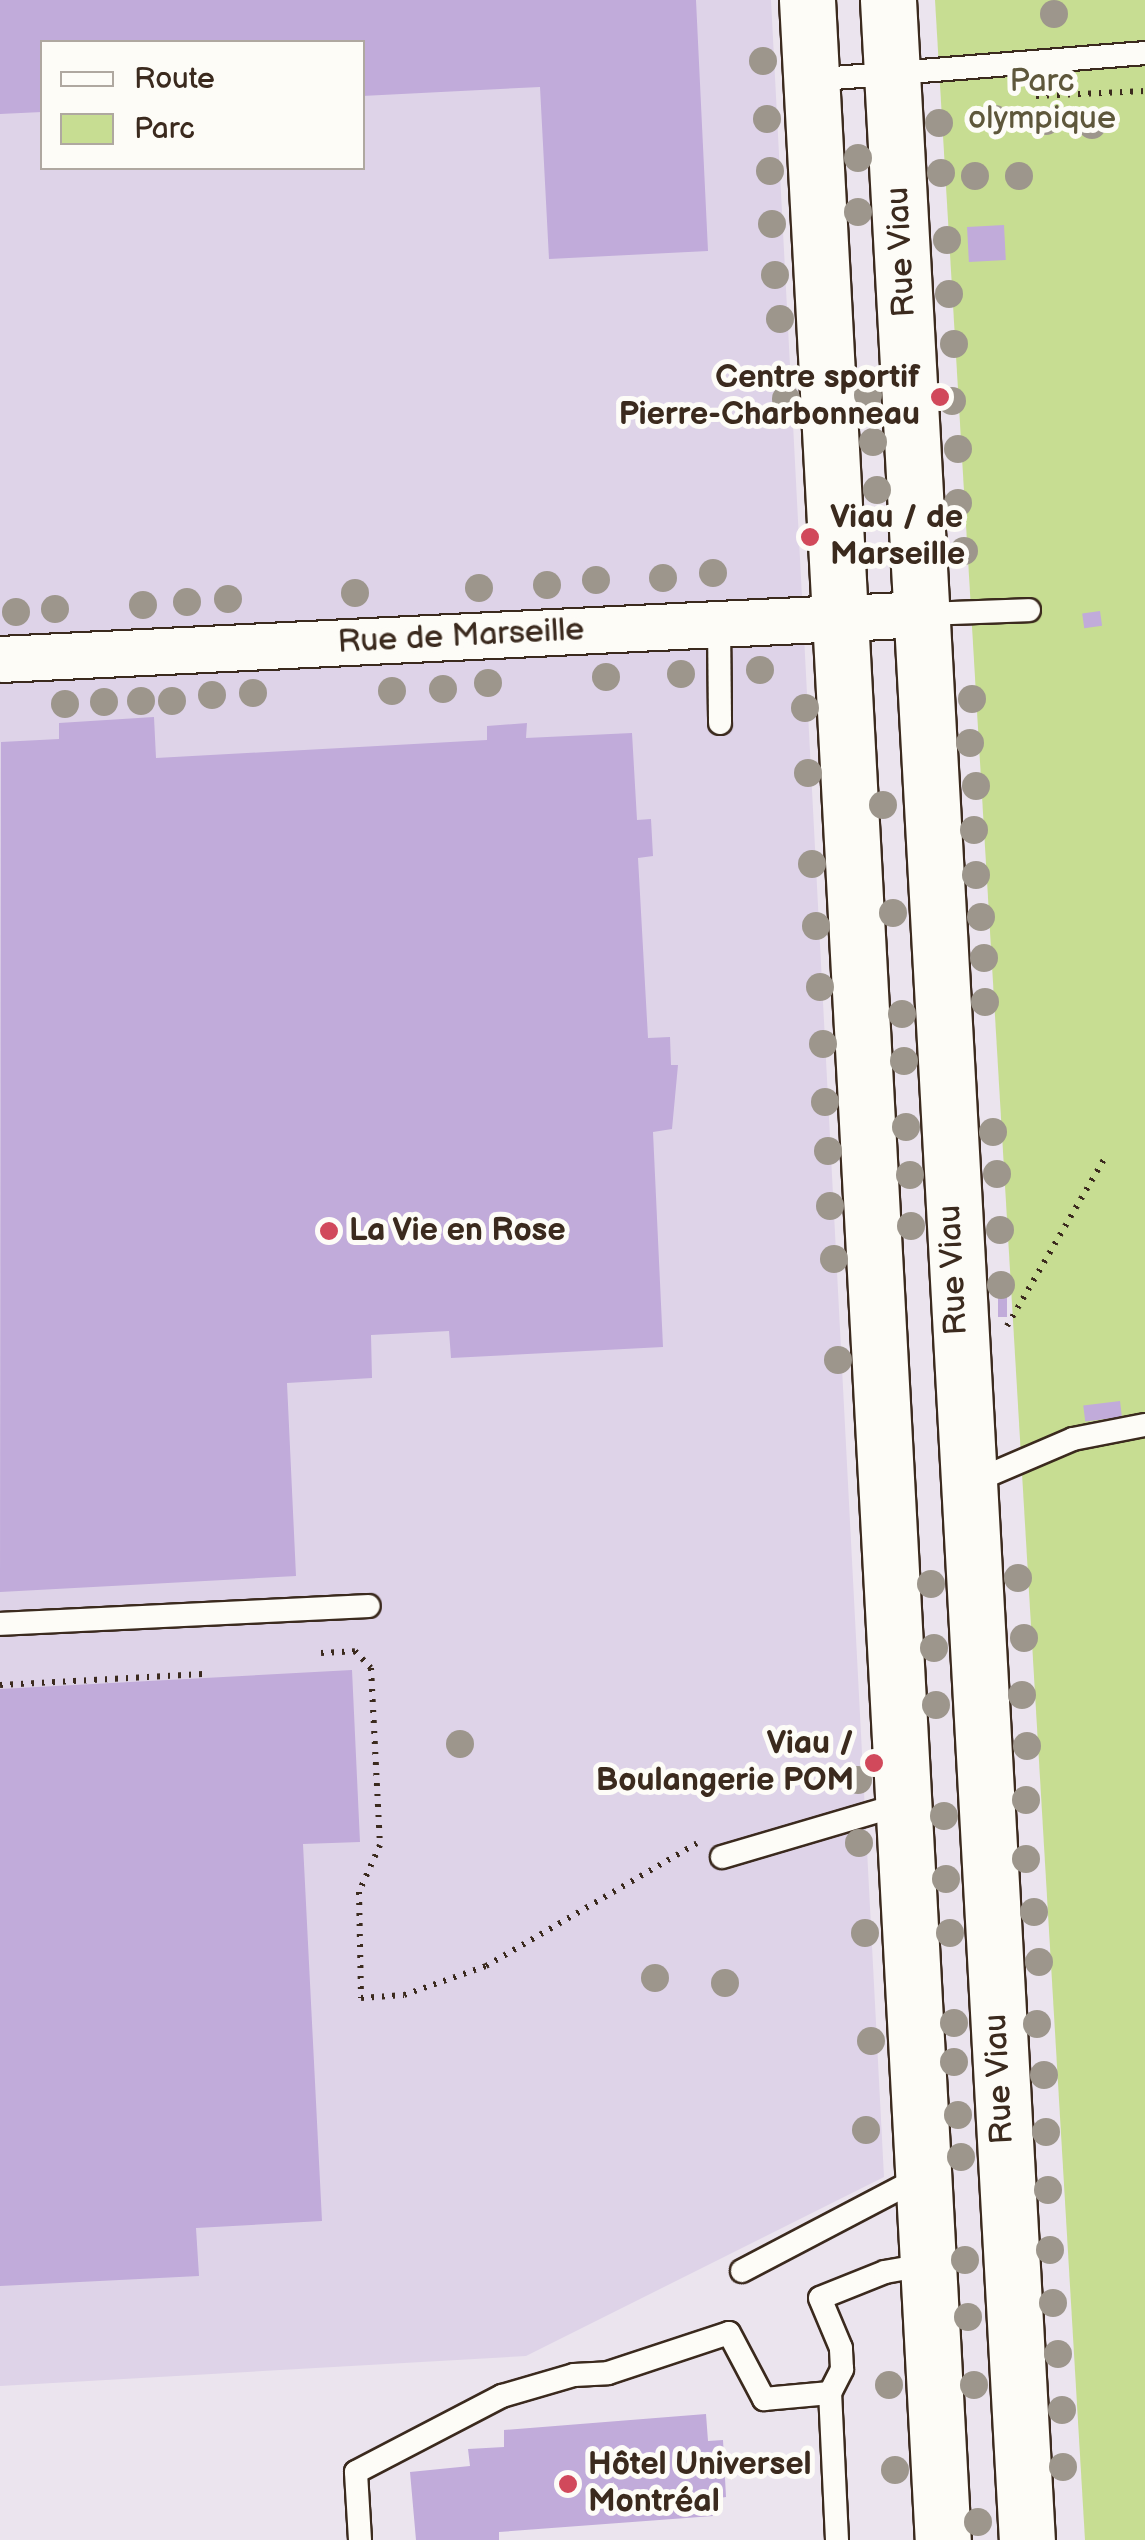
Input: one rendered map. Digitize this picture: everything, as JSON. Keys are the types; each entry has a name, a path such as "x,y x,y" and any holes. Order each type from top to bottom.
{"main road":[{"path":"806,0 943,2540"},
{"name":"Rue Viau","path":"888,0 964,1486 1027,2540"}],"street":[{"name":"Rue de Marseille","path":"0,659 922,614"}],"lane":[{"path":"810,80 1145,53"},
{"path":"922,614 1029,610"},
{"path":"719,624 720,723"},
{"path":"964,1486 1074,1439 1145,1425"},
{"path":"0,1624 369,1606"},
{"path":"722,1857 906,1802"},
{"path":"742,2271 924,2176"},
{"path":"837,2540 830,2393 842,2369 841,2348 820,2298 857,2281 930,2264"},
{"path":"360,2540 356,2472 502,2396 574,2375 608,2373 729,2333 764,2399 830,2393"}],"path":[{"path":"1028,96 1145,91"},
{"path":"1012,1317 1107,1154"},
{"path":"322,1653 355,1651 371,1668 380,1845 359,1892 361,1998 404,1995 486,1966 652,1864"},
{"path":"0,1685 203,1674"}],"shaded area":[{"path":"0,0 771,0 884,2177 526,2356 0,2386"}],"green space":[{"name":"Parc olympique","path":"935,0 1145,0 1145,2540 1085,2540"}],"building":[{"path":"0,0 696,0 708,251 549,259 540,87 365,96 365,40 40,40 40,112 0,114"},
{"path":"1004,225 1006,260 969,262 967,227"},
{"path":"1100,611 1102,626 1084,628 1082,614"},
{"name":"La Vie en Rose","path":"154,717 156,758 487,740 487,726 527,723 526,738 632,733 637,820 651,819 653,856 638,858 648,1038 670,1037 671,1065 678,1065 672,1129 653,1132 663,1347 451,1358 449,1331 371,1335 372,1378 287,1383 296,1576 0,1592 1,742 59,739 59,723"},
{"path":"998,1296 1007,1296 1007,1317 998,1317"},
{"path":"1120,1401 1122,1417 1085,1421 1083,1406"},
{"path":"352,1670 360,1842 303,1844 322,2221 196,2228 199,2276 0,2286 0,1689"},
{"name":"Hôtel Universel Montréal","path":"706,2414 708,2441 723,2440 726,2497 712,2499 713,2516 499,2532 499,2540 416,2540 410,2472 470,2466 468,2449 504,2447 504,2430"}],"place":[{"name":"Centre sportif Pierre-Charbonneau","path":"940,397"},
{"name":"Viau / de Marseille","path":"810,537"},
{"name":"La Vie en Rose","path":"329,1231"},
{"name":"Viau / Boulangerie POM","path":"874,1763"},
{"name":"Hôtel Universel Montréal","path":"568,2484"}]}
